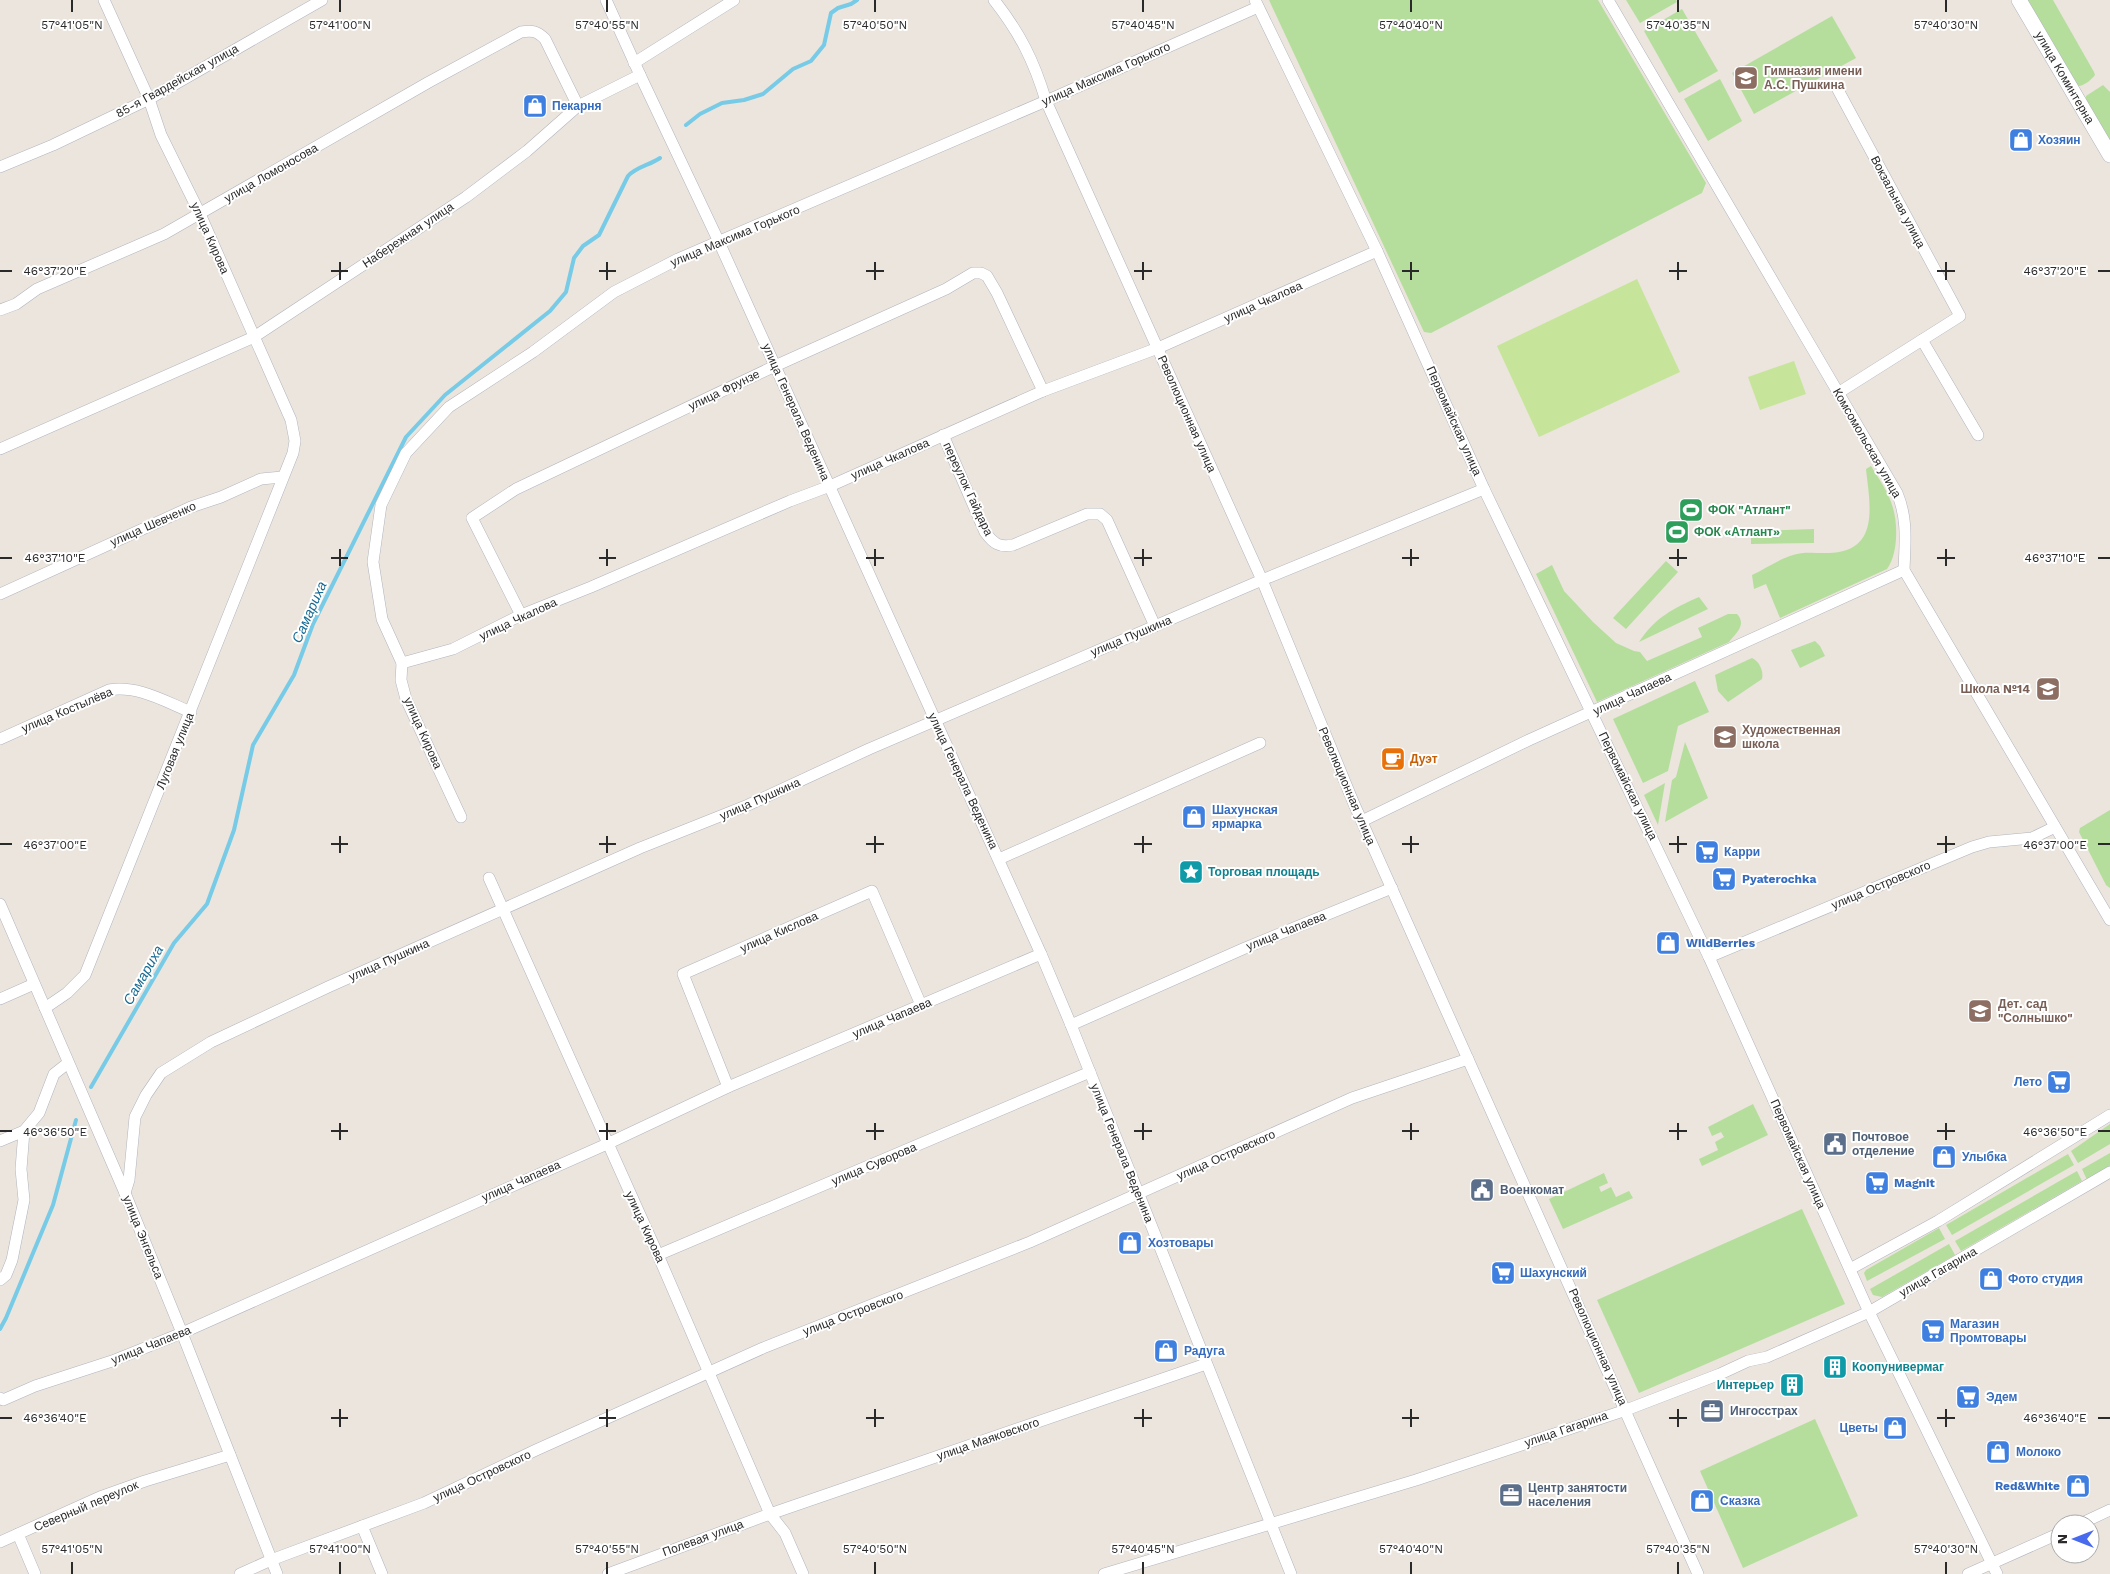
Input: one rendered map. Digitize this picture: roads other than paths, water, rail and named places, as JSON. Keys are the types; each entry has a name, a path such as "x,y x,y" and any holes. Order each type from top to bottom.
{"street":[{"name":"улица Кирова","path":"104,0 149,99 162,135 200,214 291,420 295,441 293,453 282,478"},
{"name":"85-я Гвардейская улица","path":"0,167 53,145 149,99 322,0"},
{"name":"улица Генерала Веденина","path":"606,0 634,63 720,242 1041,954 1291,1574"},
{"path":"634,63 734,0"},
{"name":"Революционная улица","path":"994,0 1015,27 1029,53 1046,101 1262,580 1362,821 1698,1574"},
{"name":"Комсомольская улица","path":"1608,0 1897,493 1904,508 1906,528 1904,570"},
{"name":"улица Коминтерна","path":"2019,0 2110,155"},
{"name":"улица Максима Горького","path":"382,619 373,562 381,505 406,453 449,407 533,352 614,292 678,259 1046,101 1256,4"},
{"name":"Первомайская улица","path":"1256,4 1377,251 1484,489 1709,957 1869,1312 1997,1574"},
{"name":"улица Ломоносова","path":"0,310 16,304 37,289 164,234 521,32 538,32 545,39 578,106"},
{"name":"Набережная улица","path":"0,449 254,337 466,196 527,151 578,106 640,75"},
{"name":"Вокзальная улица","path":"1837,88 1960,316 1922,340"},
{"name":"улица Чкалова","path":"402,663 452,649 521,615 591,588 772,508 830,486 1043,391 1158,348 1377,251"},
{"name":"улица Фрунзе","path":"521,615 472,518 516,489 775,366 946,289 973,273 981,273 987,276 997,293 1043,391"},
{"path":"1838,393 1922,340 1978,436"},
{"name":"переулок Гайдара","path":"943,435 985,532 993,543 1004,547 1013,545 1087,514 1100,514 1107,520 1155,626"},
{"name":"улица Шевченко","path":"0,594 191,506 221,497 261,479 282,478"},
{"name":"Луговая улица","path":"45,1008 67,994 85,975 191,712 282,478"},
{"name":"улица Пушкина","path":"125,1193 129,1180 135,1117 146,1095 161,1073 211,1042 328,987 640,848 748,805 935,721 1262,580 1484,489"},
{"path":"1904,570 2110,920"},
{"name":"улица Чапаева","path":"1362,821 1592,712 1904,570"},
{"name":"улица Кирова","path":"382,619 402,663 401,680 406,698 461,817"},
{"name":"улица Костылёва","path":"0,739 109,690 122,688 135,690 191,712"},
{"path":"999,859 1260,743"},
{"name":"улица Островского","path":"1709,957 1972,847 1989,842 2032,838 2055,827"},
{"name":"улица Кирова","path":"489,878 658,1255 770,1514 785,1533 803,1574"},
{"name":"улица Чапаева","path":"1071,1025 1246,948 1392,888"},
{"name":"улица Кислова","path":"728,1087 683,974 872,891 921,1005"},
{"name":"улица Энгельса","path":"0,904 125,1193 277,1574"},
{"name":"улица Чапаева","path":"0,1398 3,1400 35,1386 112,1361 182,1332 607,1144 728,1087 1041,954"},
{"path":"0,999 34,984"},
{"name":"улица Островского","path":"240,1574 271,1560 424,1503 536,1450 763,1348 1030,1242 1352,1098 1468,1059"},
{"path":"0,1141 24,1131 40,1113 54,1074 68,1063"},
{"name":"улица Суворова","path":"658,1255 1090,1072"},
{"path":"1850,1269 1938,1221 2110,1115"},
{"path":"0,1280 6,1275 12,1260 24,1200 21,1170 24,1131"},
{"name":"улица Гагарина","path":"1104,1574 1416,1480 1626,1410 1720,1374 1748,1361 1767,1357 1869,1312 2110,1172"},
{"name":"улица Маяковского","path":"770,1514 1206,1364"},
{"name":"Северный переулок","path":"0,1542 100,1497 230,1455"},
{"name":"Полевая улица","path":"608,1574 770,1514"},
{"path":"362,1526 382,1574"},
{"path":"18,1534 35,1574"},
{"path":"1968,1574 2050,1537"}],"waterway":[{"name":"Самариха","path":"686,125 700,114 722,103 744,100 763,94 793,69 811,61 824,45 831,13 857,0"},
{"name":"Самариха","path":"91,1087 174,943 207,904 234,830 253,745 294,675 313,624 406,437 445,395 550,311 566,292 574,258 583,246 599,235 628,176 635,170 660,158"},
{"name":"Самариха","path":"0,1329 53,1205 76,1120"}],"place":[{"name":"Гимназия имени А.С. Пушкина","path":"1746,78"},
{"name":"Пекарня","path":"535,106"},
{"name":"Хозяин","path":"2021,140"},
{"name":"ФОК \"Атлант\"","path":"1691,510"},
{"name":"ФОК «Атлант»","path":"1677,532"},
{"name":"Школа №14","path":"2048,689"},
{"name":"Художественная школа","path":"1725,737"},
{"name":"Дуэт","path":"1393,759"},
{"name":"Шахунская ярмарка","path":"1194,817"},
{"name":"Карри","path":"1707,852"},
{"name":"Торговая площадь","path":"1191,872"},
{"name":"Pyaterochka","path":"1724,879"},
{"name":"WildBerries","path":"1668,943"},
{"name":"Дет. сад \"Солнышко\"","path":"1980,1011"},
{"name":"Лето","path":"2059,1082"},
{"name":"Почтовое отделение","path":"1835,1144"},
{"name":"Улыбка","path":"1944,1157"},
{"name":"Magnit","path":"1877,1183"},
{"name":"Военкомат","path":"1482,1190"},
{"name":"Хозтовары","path":"1130,1243"},
{"name":"Шахунский","path":"1503,1273"},
{"name":"Фото студия","path":"1991,1279"},
{"name":"Магазин Промтовары","path":"1933,1331"},
{"name":"Радуга","path":"1166,1351"},
{"name":"Коопунивермаг","path":"1835,1367"},
{"name":"Интерьер","path":"1792,1385"},
{"name":"Эдем","path":"1968,1397"},
{"name":"Ингосстрах","path":"1712,1411"},
{"name":"Цветы","path":"1895,1428"},
{"name":"Молоко","path":"1998,1452"},
{"name":"Red&White","path":"2078,1486"},
{"name":"Центр занятости населения","path":"1511,1495"},
{"name":"Сказка","path":"1702,1501"}]}
